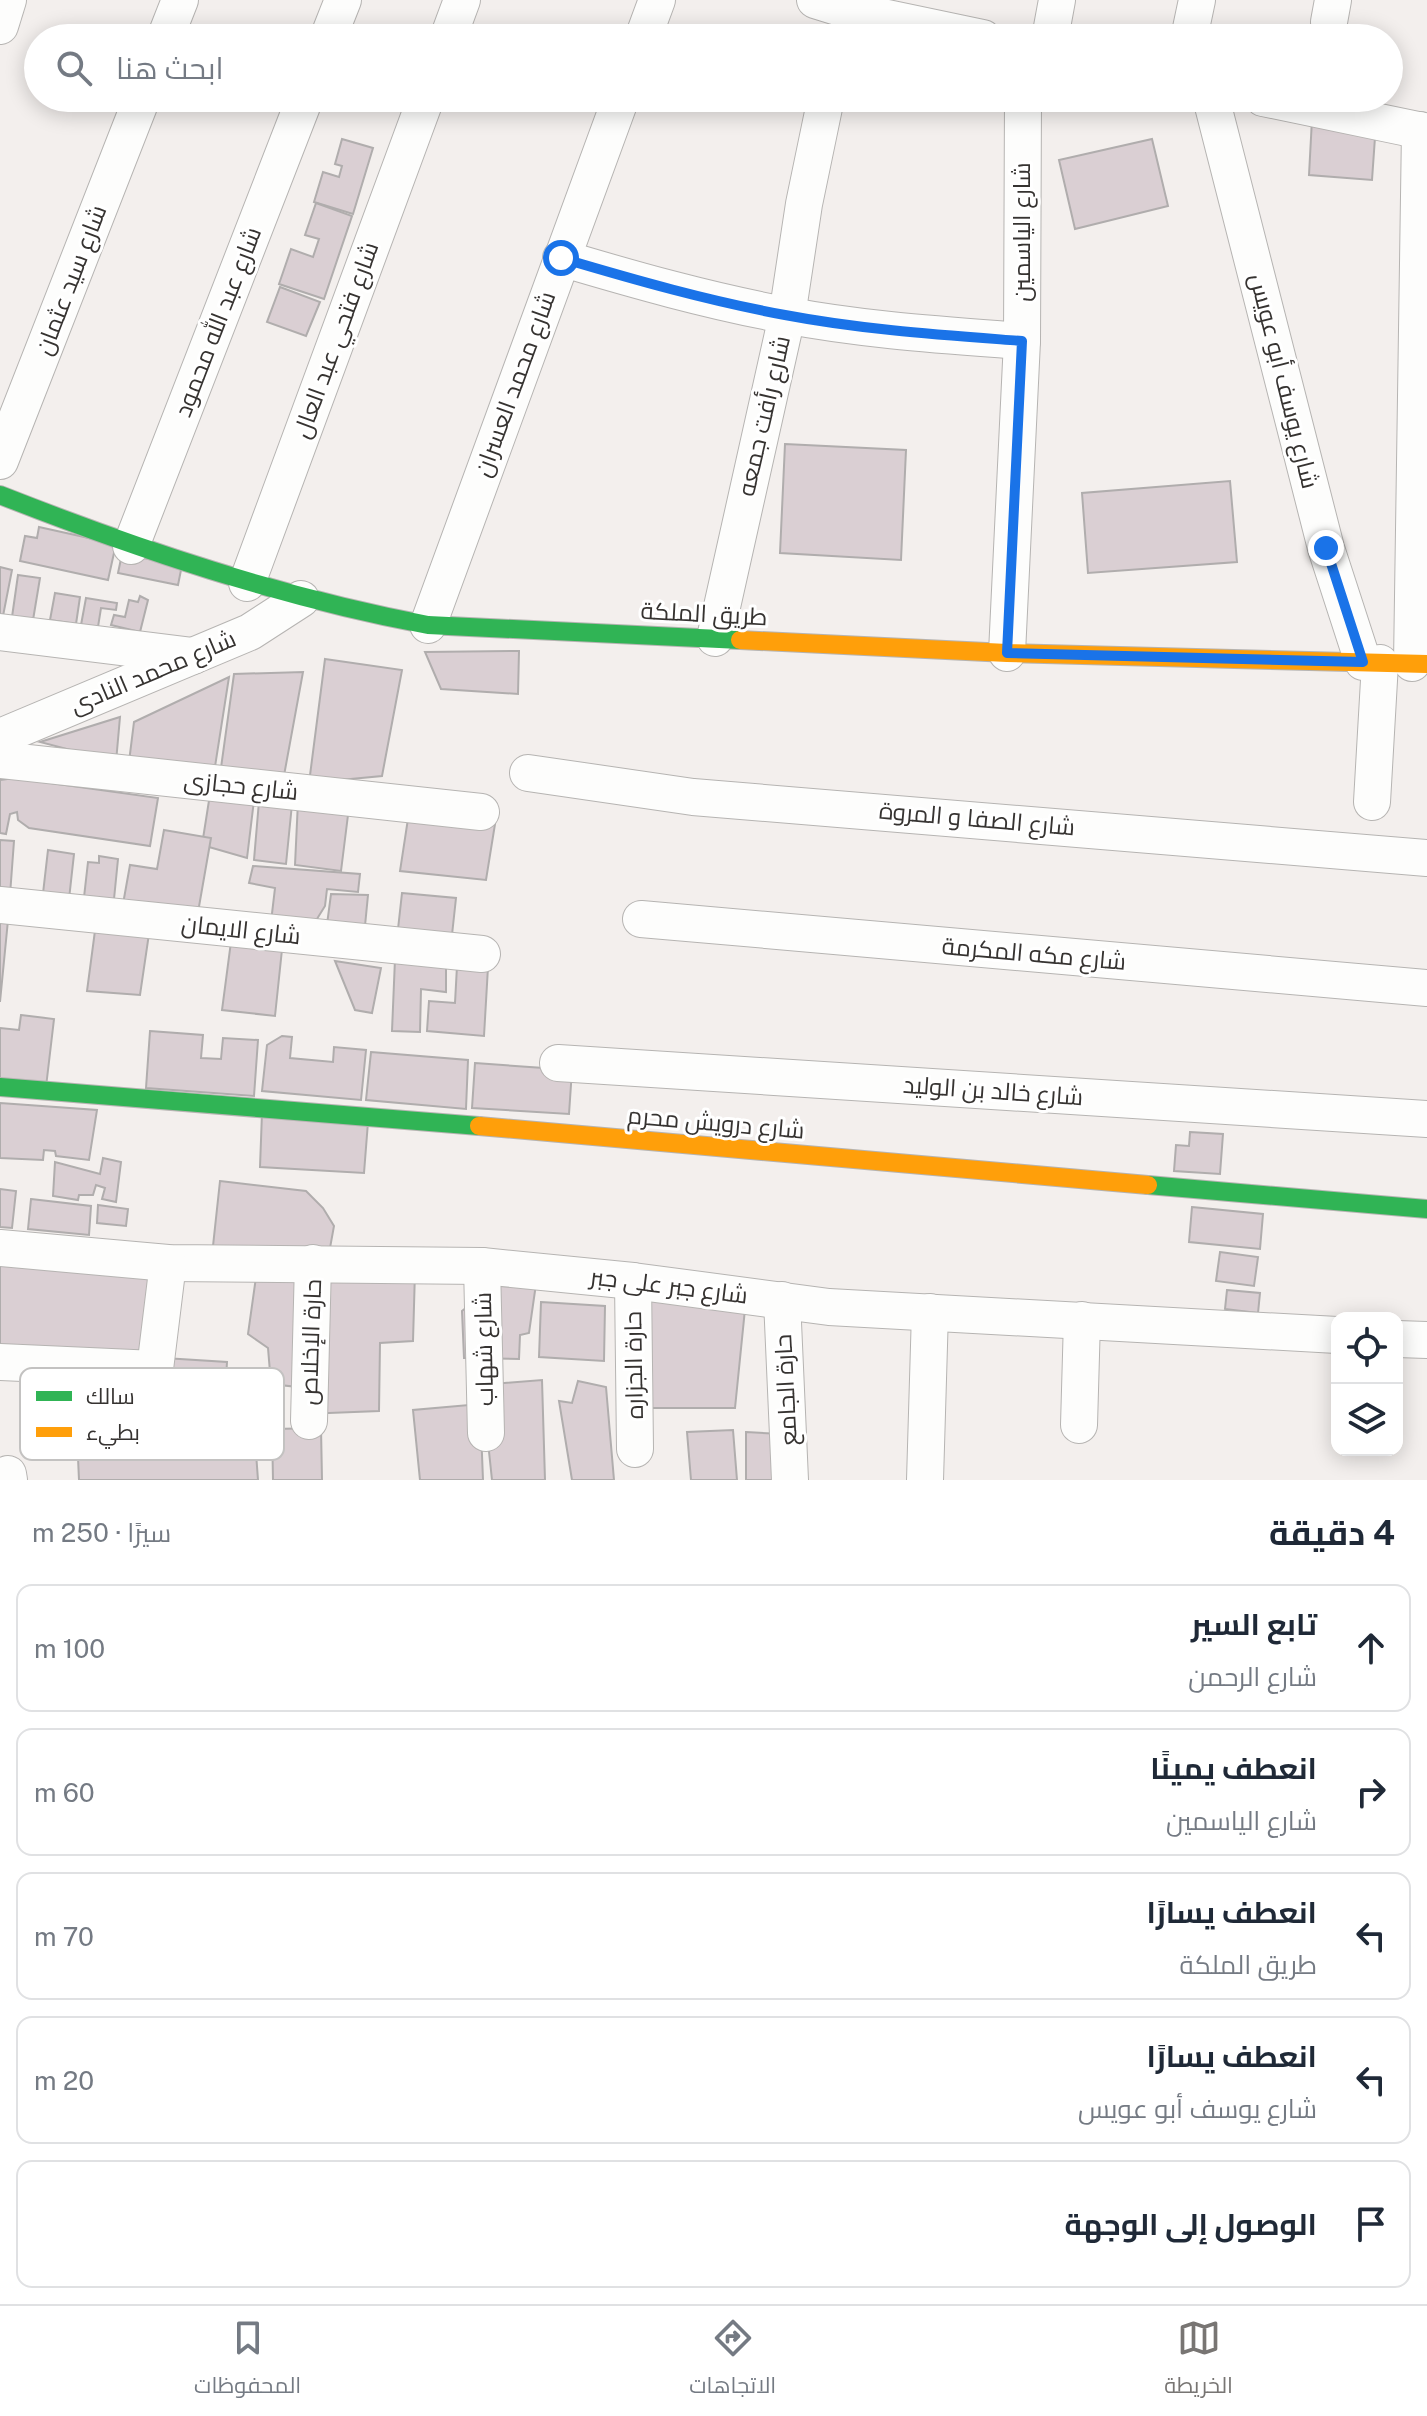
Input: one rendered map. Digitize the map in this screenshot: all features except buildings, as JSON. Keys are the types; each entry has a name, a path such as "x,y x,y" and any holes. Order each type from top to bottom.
{"street":[{"path":"0,26 8,0"},
{"path":"171,24 180,0"},
{"path":"334,24 343,0"},
{"path":"453,24 462,0"},
{"path":"648,24 657,0"},
{"path":"1053,24 1057,0"},
{"path":"1192,24 1197,0"},
{"path":"833,16 924,13 950,24"},
{"name":"شارع سيد عثمان","path":"0,461 137,112"},
{"name":"شارع عبد الله محمود","path":"131,546 300,112"},
{"name":"شارع فتحي عبد العال","path":"247,583 421,112"},
{"name":"شارع محمد العسران","path":"428,625 616,112"},
{"name":"شارع رأفت جمعه","path":"715,638 787,316 804,204 823,112"},
{"name":"شارع الياسمين","path":"1007,653 1022,341 1023,112"},
{"name":"شارع يوسف أبو عويس","path":"1215,112 1326,548 1396,663"},
{"path":"1331,112 1423,131 1396,663 1372,802"},
{"path":"561,258 673,291 787,316 904,332 1022,341"},
{"name":"طريق الملكة","path":"0,495 131,546 247,583 301,599 428,625 1007,653 1396,663"},
{"name":"شارع محمد النادى","path":"0,737 250,632 301,599"},
{"path":"0,632 194,656"},
{"name":"شارع حجازى","path":"0,760 481,812"},
{"name":"شارع الصفا و المروة","path":"528,773 693,797 1427,858"},
{"name":"شارع الايمان","path":"0,905 482,954"},
{"name":"شارع مكه المكرمة","path":"641,919 1427,988"},
{"name":"شارع خالد بن الوليد","path":"558,1063 1427,1119"},
{"name":"شارع درويش محرم","path":"0,1087 1427,1209"},
{"name":"شارع جبر على جبر","path":"0,1248 168,1263 482,1266 633,1281 829,1307 1331,1335"},
{"path":"155,1368 168,1263"},
{"name":"حارة الإخلاص","path":"309,1421 313,1263"},
{"name":"شارع شهاب","path":"482,1266 486,1433"},
{"name":"حارة الجزاره","path":"633,1281 635,1449"},
{"name":"حارة الجامع","path":"782,1300 790,1480"},
{"path":"925,1480 930,1312"},
{"path":"1079,1425 1082,1320"},
{"path":"1403,1339 1427,1340"},
{"path":"0,1362 133,1368"}],"traffic: fast":[{"path":"0,495 105,535 211,570 318,601 428,625 740,640"},
{"path":"0,1087 479,1126"},
{"path":"1148,1185 1427,1209"}],"traffic: slow":[{"path":"740,640 1007,653 1427,664"},
{"path":"479,1126 1148,1185"}],"route":[{"path":"561,258 673,291 787,316 904,332 1022,341 1007,653 1363,662 1326,548"}]}
